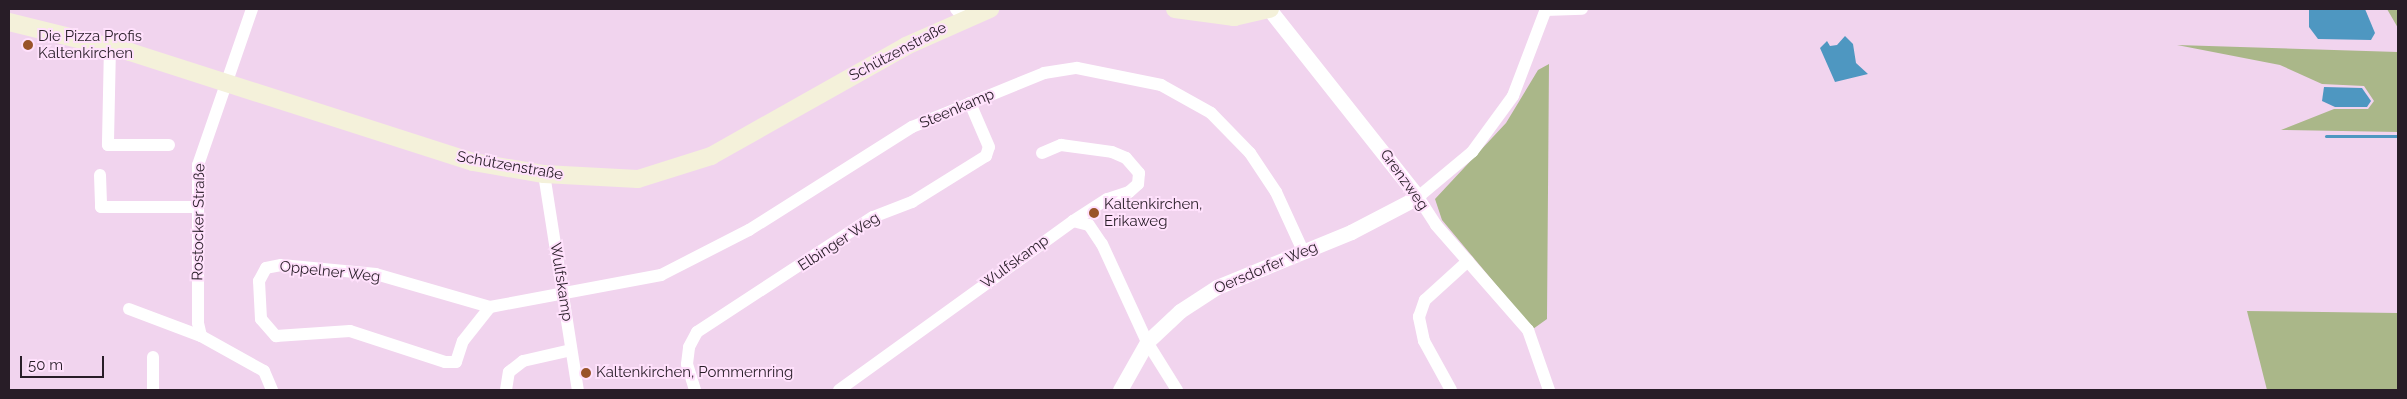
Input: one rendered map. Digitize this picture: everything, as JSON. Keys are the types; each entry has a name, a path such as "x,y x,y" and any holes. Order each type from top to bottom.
{"main road":[{"name":"Schützenstraße","path":"9,22 110,46 465,160 544,174 638,179 675,171 712,156 960,13 990,9"},
{"path":"1176,9 1234,18 1270,9"}],"street":[{"name":"Rostocker Straße","path":"201,336 198,165 252,9"},
{"name":"Grenzweg","path":"1270,9 1468,261 1528,330 1538,350 1549,390"},
{"path":"1418,197 1472,152 1513,96 1546,9 1582,9"},
{"path":"110,46 108,145 169,145"},
{"name":"Steenkamp","path":"490,307 563,295 660,275 749,230 912,127 1044,73 1076,68 1161,85 1196,101 1228,127 1276,192 1303,251"},
{"name":"Elbinger Weg","path":"695,390 687,364 689,347 697,332 873,217 912,202 986,156 989,147 970,103"},
{"name":"Wulfskamp","path":"839,390 1074,221 1106,200 1129,192 1138,184 1140,173 1126,158 1112,152 1061,145 1042,152"},
{"name":"Wulfskamp","path":"544,174 578,390"},
{"path":"100,175 101,207 198,207"},
{"name":"Oersdorfer Weg","path":"1120,390 1147,342 1180,311 1217,287 1382,219 1418,197"},
{"path":"1074,221 1089,225 1102,244 1147,342 1177,390"},
{"path":"1451,390 1424,341 1419,317 1425,300 1468,261"},
{"name":"Oppelner Weg","path":"281,264 376,274 490,307 463,341 456,362 436,359 350,331 297,338 272,333 261,319 259,280 266,268 281,264"},
{"path":"129,309 201,336 264,371 272,390"},
{"path":"506,390 509,372 523,361 571,350"},
{"path":"153,357 153,390"}],"green space":[{"path":"2387,9 2398,9 2398,28"},
{"path":"2177,45 2398,52 2398,132 2281,130 2334,109 2368,109 2374,101 2364,86 2322,84 2280,65"},
{"path":"1549,64 1547,319 1533,329 1442,220 1435,199 1506,123 1538,70"},
{"path":"2247,311 2398,313 2398,390 2267,390"}],"water":[{"path":"2309,9 2365,9 2375,33 2371,40 2318,39 2309,27"},
{"path":"1845,36 1853,44 1856,63 1868,74 1835,82 1820,48 1827,41 1830,46 1837,45"},
{"path":"2324,87 2362,88 2371,101 2367,107 2335,107 2322,101"}],"waterway":[{"path":"2326,136 2398,136"}],"place":[{"name":"Die Pizza Profis Kaltenkirchen","path":"28,45"},
{"name":"Kaltenkirchen, Erikaweg","path":"1094,213"},
{"name":"Kaltenkirchen, Pommernring","path":"586,373"}]}
